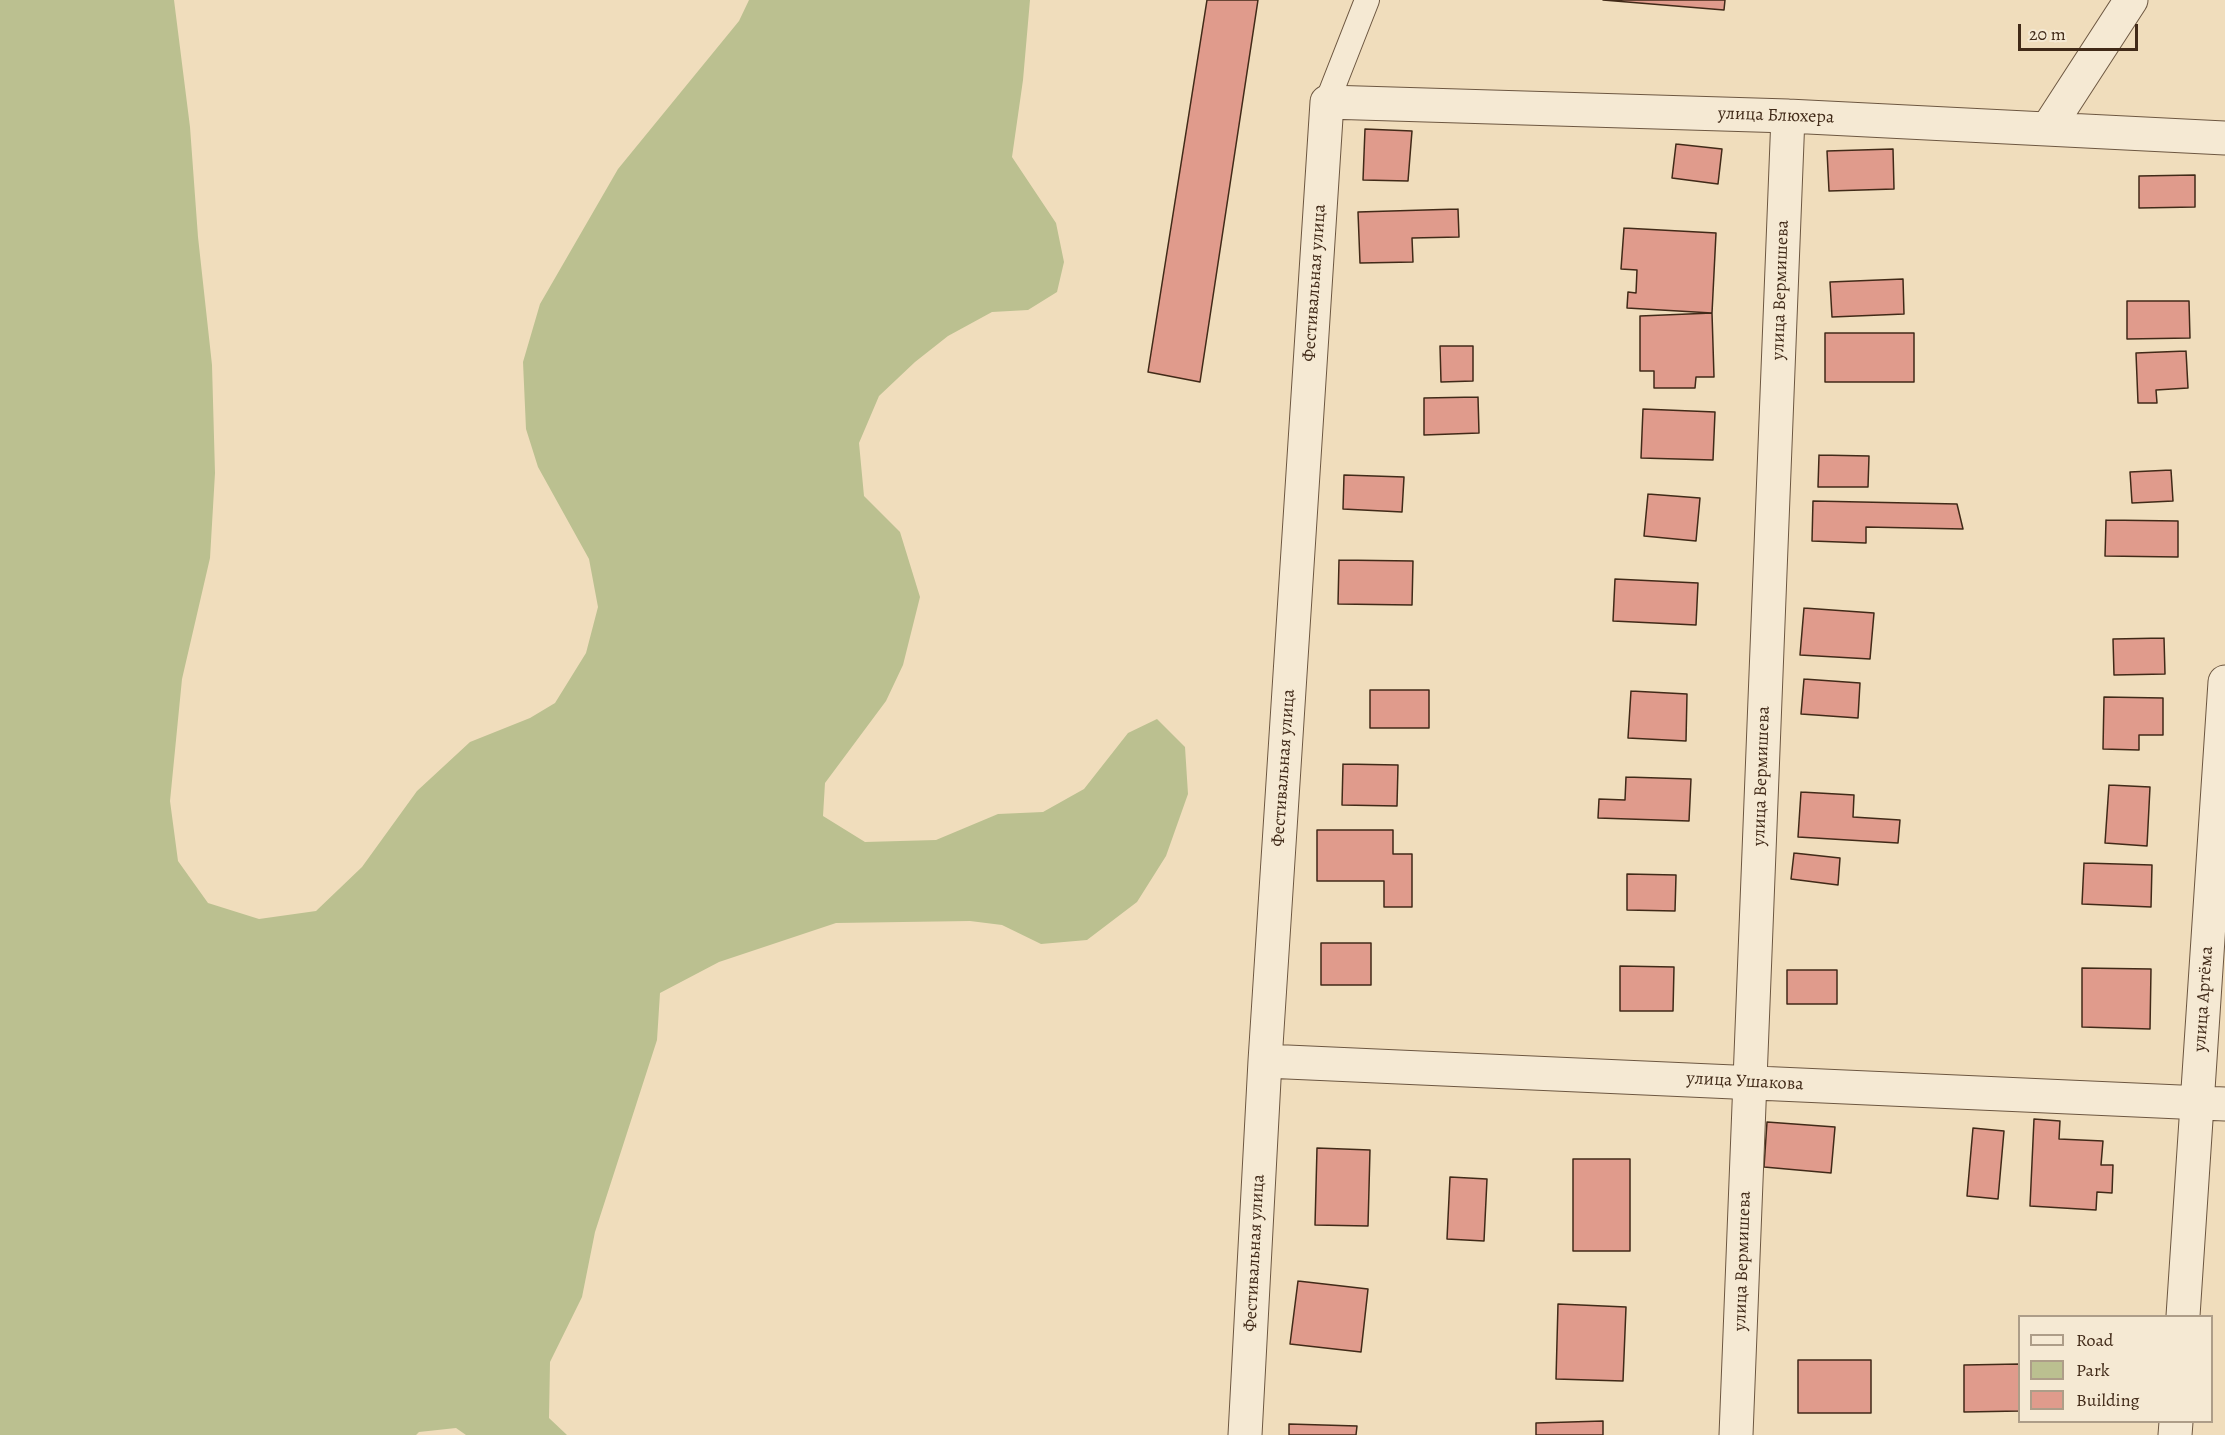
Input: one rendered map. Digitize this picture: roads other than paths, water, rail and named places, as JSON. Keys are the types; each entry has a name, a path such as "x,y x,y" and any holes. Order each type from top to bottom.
{"street":[{"path":"2049,128 2131,0"},
{"name":"улица Блюхера","path":"1326,102 1788,116 2225,138"},
{"name":"Фестивальная улица","path":"1245,1435 1265,1060 1326,102"},
{"name":"улица Вермишева","path":"1736,1435 1788,116"},
{"name":"улица Артёма","path":"2183,1315 2211,1104 2225,682"},
{"name":"улица Ушакова","path":"1265,1060 2211,1104"}],"lane":[{"path":"1326,102 1367,0"}]}
